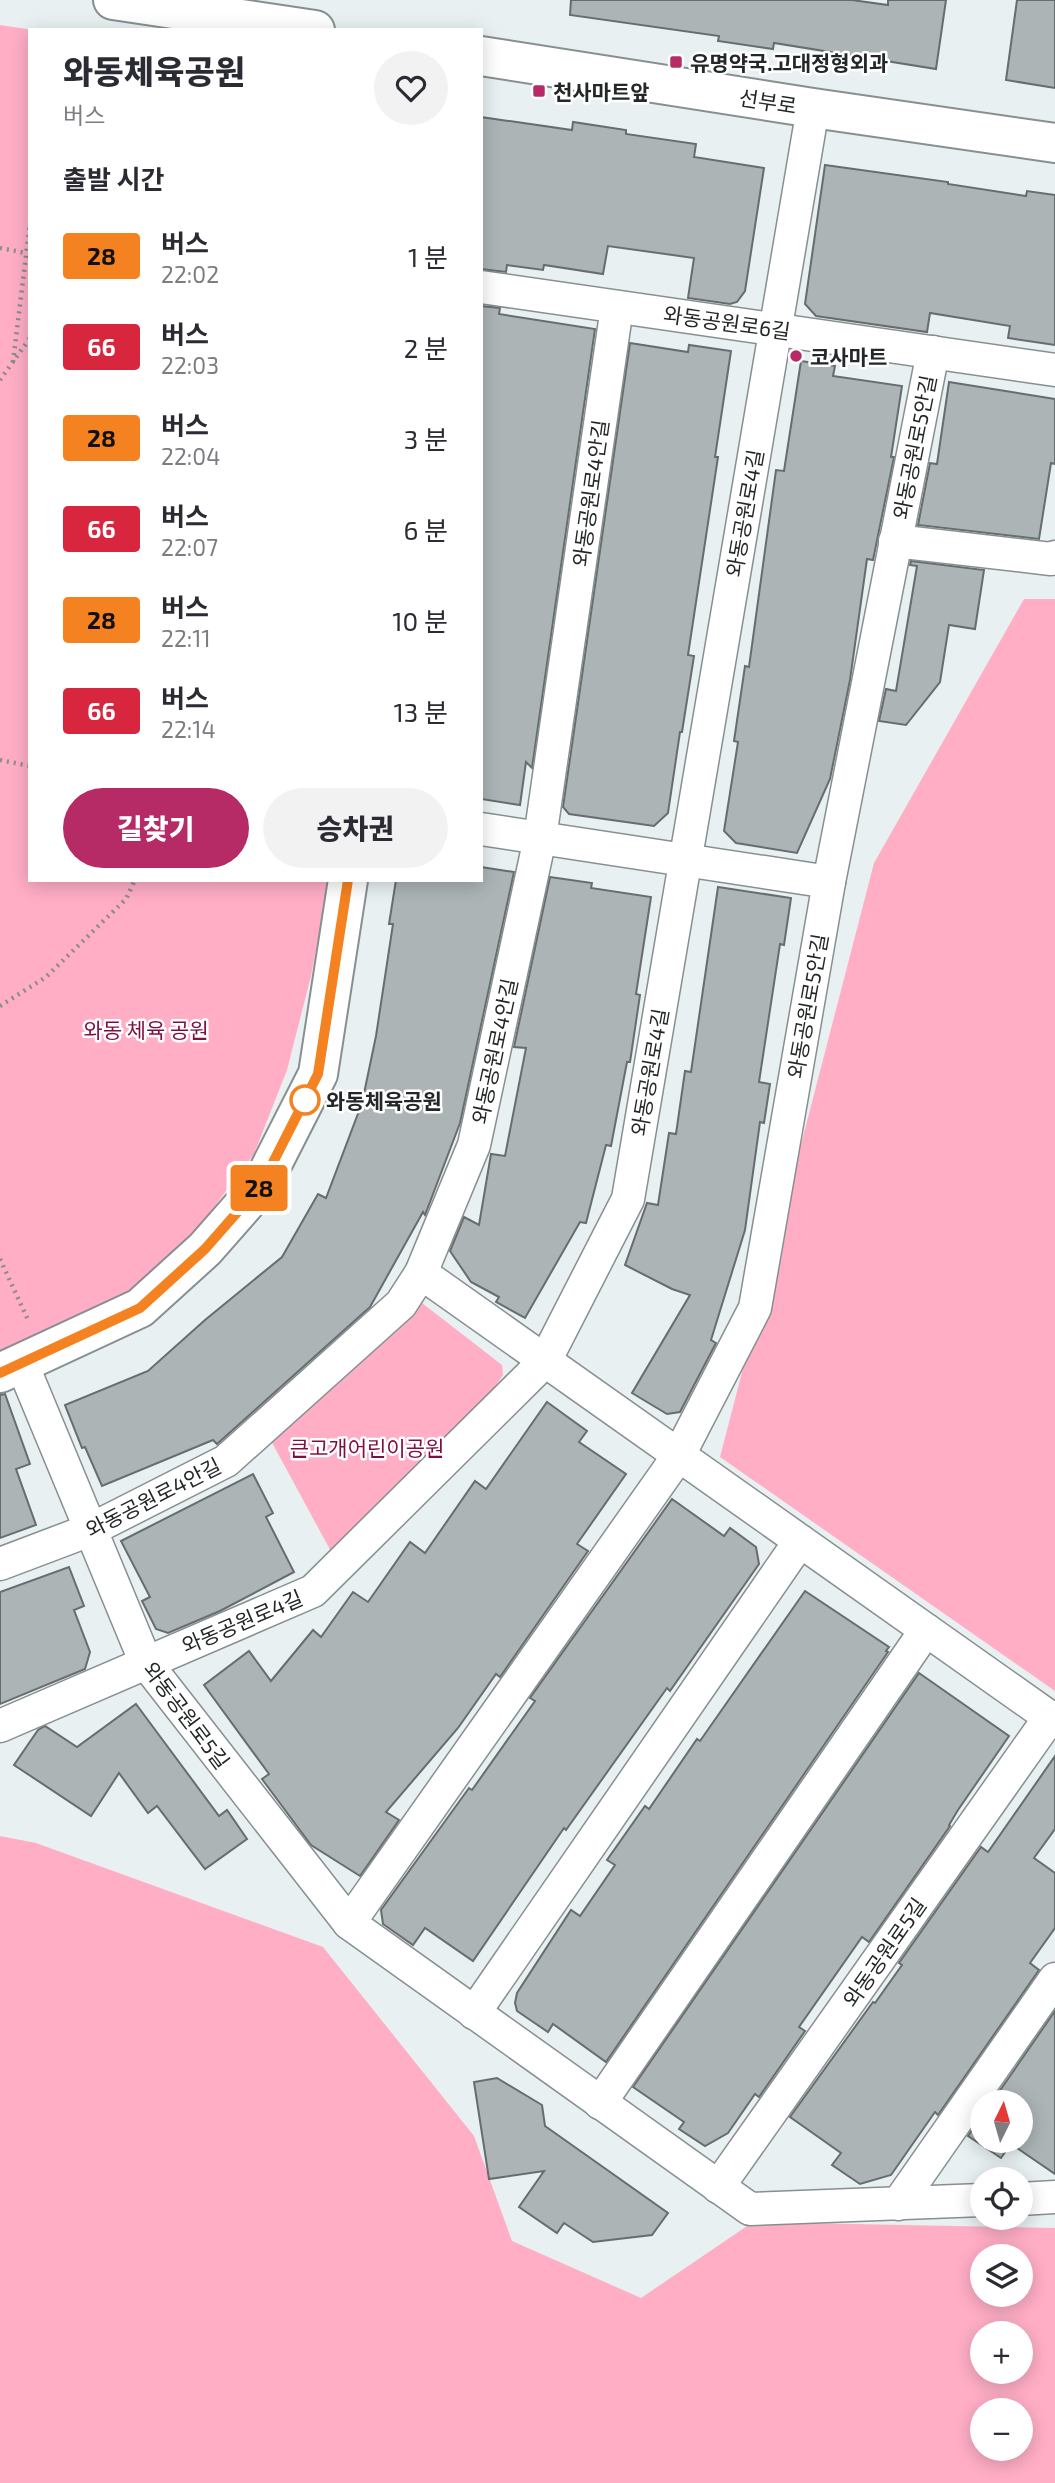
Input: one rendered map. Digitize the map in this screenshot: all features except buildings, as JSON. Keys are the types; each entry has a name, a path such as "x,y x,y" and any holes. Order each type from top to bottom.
{"main road":[{"path":"113,0 303,28"},
{"name":"선부로","path":"483,56 1055,143"},
{"path":"22,1363 140,1308 205,1249 262,1184 318,1074 348,882"}],"street":[{"name":"와동공원로4길","path":"0,1726 313,1591 545,1361 628,1199 813,108"},
{"name":"와동공원로6길","path":"483,287 1055,370"},
{"name":"와동공원로4안길","path":"0,1564 90,1530 226,1461 401,1304 421,1273 474,1145 540,838 617,307"},
{"name":"와동공원로5안길","path":"679,1455 755,1308 829,882 933,352"},
{"name":"와동공원로5안길","path":"895,541 1051,559 1055,557"},
{"path":"483,829 829,882"},
{"name":"와동공원로5길","path":"421,1273 1052,1719 718,2187"},
{"name":"와동공원로5길","path":"22,1363 146,1663 349,1923 750,2209 970,2201"},
{"path":"349,1923 679,1455"},
{"path":"474,2012 800,1541"},
{"path":"600,2103 926,1630"},
{"path":"898,2204 1055,1979"},
{"path":"1033,2198 1055,2197"}],"path":[{"path":"13,362 28,238"},
{"path":"0,248 26,253"},
{"path":"0,380 28,341"},
{"path":"0,760 28,765"},
{"path":"0,1006 46,977 125,899 134,882"},
{"path":"0,1259 22,1363"}],"green space":[{"name":"와동 체육 공원","path":"0,25 28,29 28,882 329,882 311,976 287,1070 254,1154 168,1268 65,1327 0,1354"},
{"path":"1024,599 1055,599 1055,1691 720,1457 874,863"},
{"name":"큰고개어린이공원","path":"422,1303 502,1365 503,1375 418,1496 334,1557 269,1437 410,1304"},
{"path":"0,1836 36,1843 323,1947 474,2136 512,2241 641,2298 753,2222 970,2226 970,2230 1055,2228 1055,2483 0,2483"}],"bus line":[{"name":"28","path":"0,1373 140,1308 205,1249 262,1184 318,1074 348,882"}],"place":[{"name":"유명약국.고대정형외과","path":"676,62"},
{"name":"천사마트앞","path":"539,91"},
{"name":"코사마트","path":"796,356"},
{"name":"와동체육공원","path":"305,1100"}]}
